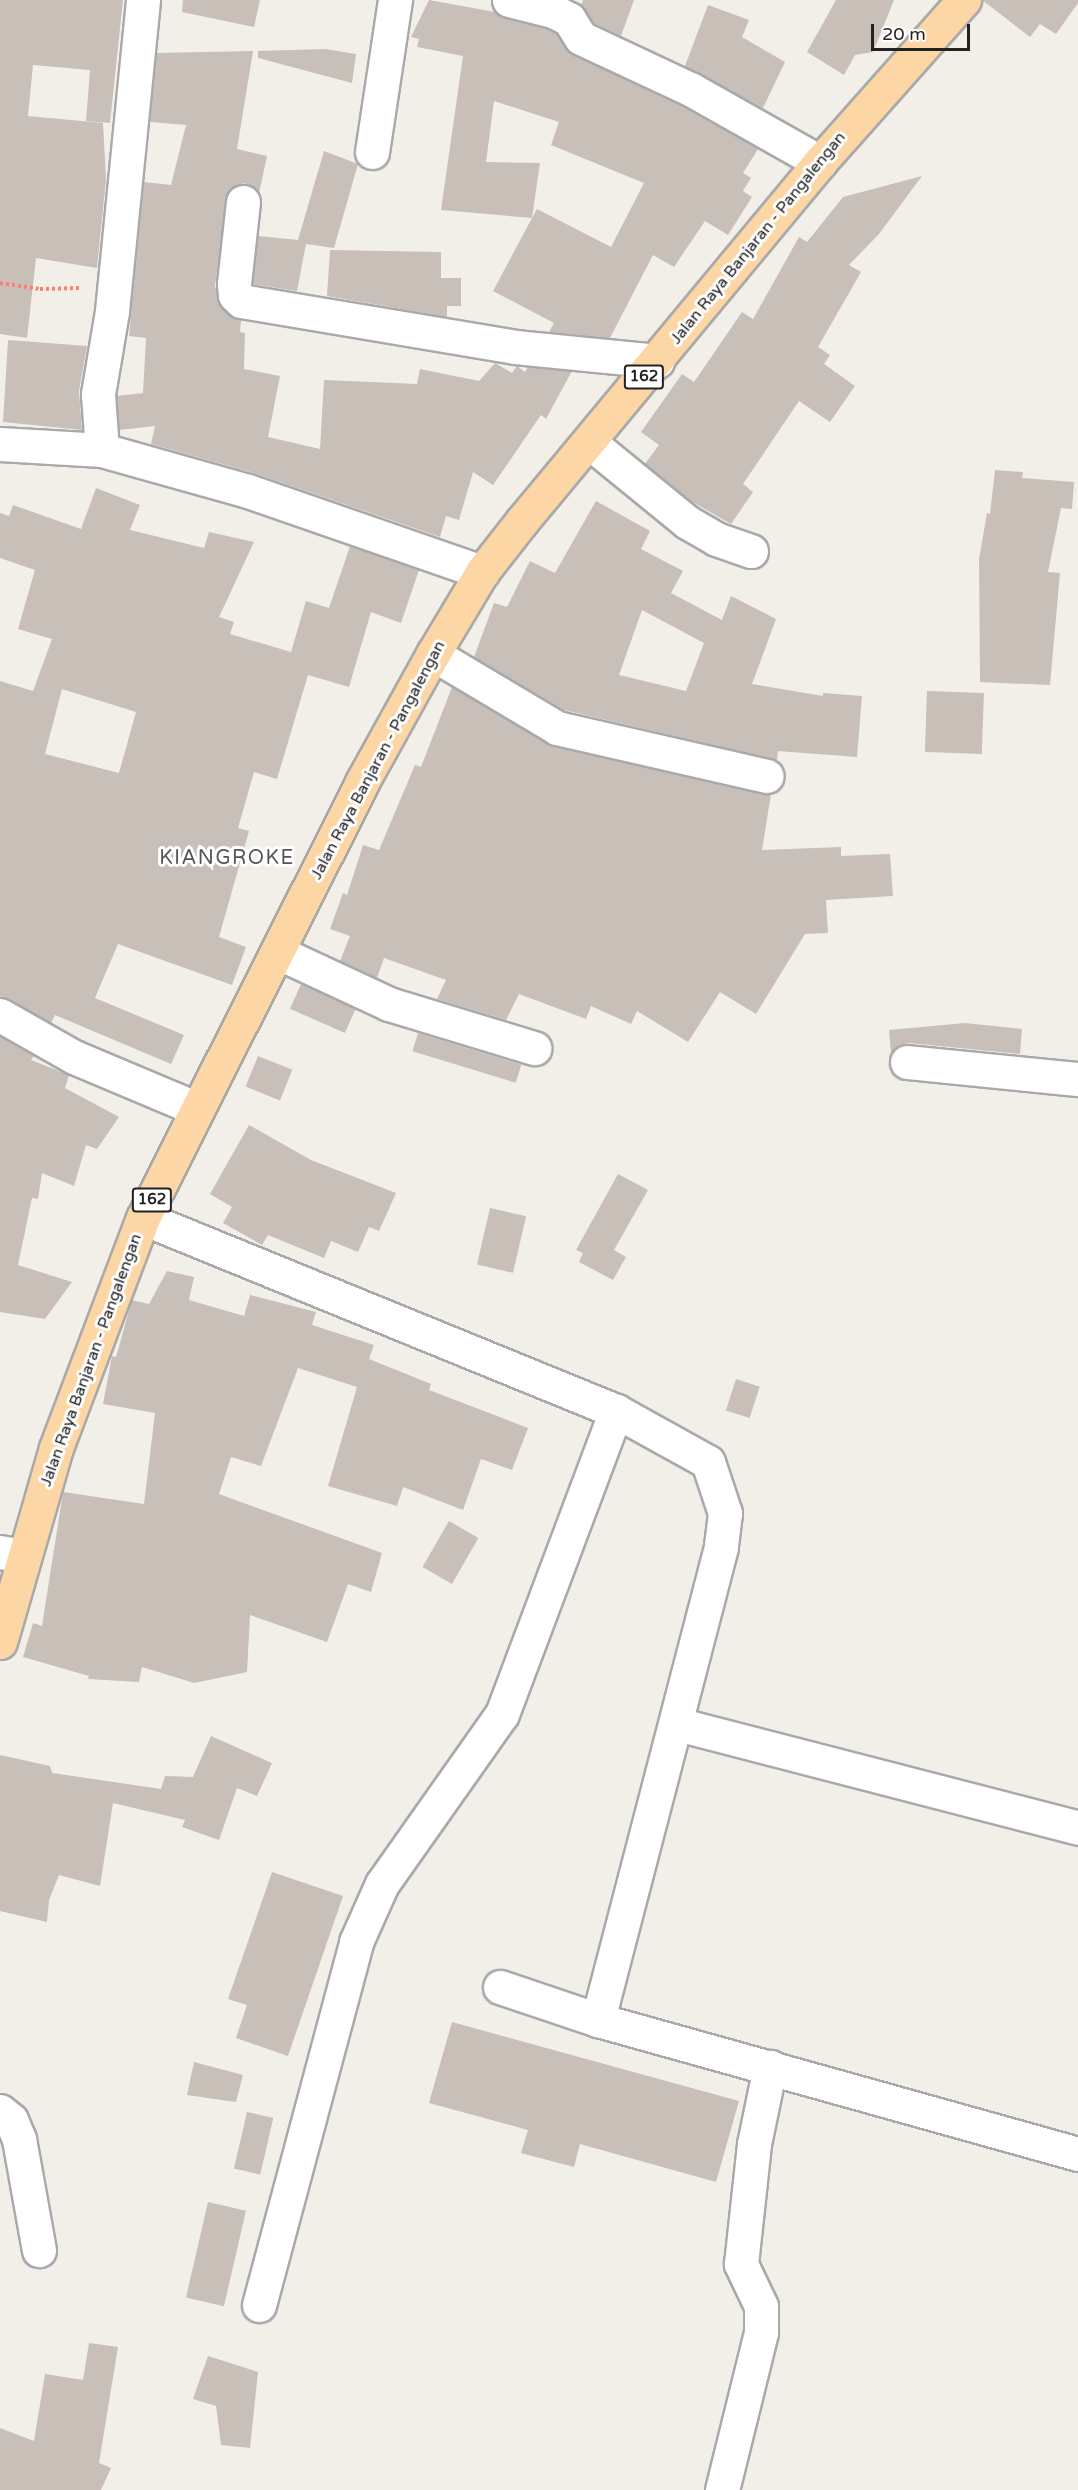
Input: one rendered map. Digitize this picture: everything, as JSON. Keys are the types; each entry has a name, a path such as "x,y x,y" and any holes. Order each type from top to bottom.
{"main road":[{"name":"Jalan Raya Banjaran - Pangalengan","path":"0,1642 12,1554 56,1448 143,1218 362,782 433,654 482,572 952,3"}],"street":[{"path":"102,450 98,394 114,291 142,0"},
{"path":"372,152 395,0"},
{"path":"509,0 553,11 569,20 581,38 692,90 820,162"},
{"path":"243,201 234,284 235,295 241,301 515,347 657,361"},
{"path":"589,442 687,522 716,539 751,551"},
{"path":"0,444 102,450 248,491 482,572"},
{"path":"433,654 557,728 767,776"},
{"path":"277,952 389,1004 534,1048"},
{"path":"0,1015 74,1057 198,1109"},
{"path":"908,1062 1078,1079"},
{"path":"143,1218 616,1411 708,1462 725,1513 721,1547 677,1724 598,2020"},
{"path":"259,2305 356,1942 382,1884 502,1714 616,1411"},
{"path":"677,1724 1078,1828"},
{"path":"500,1987 598,2020 1078,2154"},
{"path":"722,2490 761,2332 761,2306 741,2264 754,2144 770,2067"},
{"path":"0,2111 11,2120 19,2139 39,2250"}],"path":[{"path":"0,283 31,288 60,285 114,291"}],"building":[{"path":"0,0 123,0 110,123 86,121 90,70 33,65 28,116 103,123 106,179 97,268 36,258 27,338 0,334"},
{"path":"183,0 260,0 254,27 182,12"},
{"path":"429,0 495,12 556,33 573,55 683,107 758,149 743,173 751,178 743,191 752,197 728,235 705,221 674,267 653,255 610,338 549,332 554,323 493,291 532,218 441,210 463,56 417,47 419,39 411,37","holes":["494,101 559,122 551,145 644,183 611,247 537,209 532,218 540,163 486,162"]},
{"path":"583,0 634,0 621,36 594,23 581,5"},
{"path":"836,0 894,0 873,52 855,55 844,75 807,52"},
{"path":"982,0 1078,0 1078,3 1056,34 1040,24 1030,37"},
{"path":"708,5 749,20 742,37 785,62 763,108 685,66"},
{"path":"325,49 356,54 352,83 258,58 258,51"},
{"path":"253,51 237,149 267,156 259,193 244,183 228,191 215,286 222,308 241,320 240,332 245,333 244,369 280,376 268,437 320,449 324,380 417,384 420,369 479,381 495,363 512,373 517,366 525,372 528,367 572,371 546,419 541,415 493,485 473,472 459,520 446,516 440,537 254,473 151,444 155,426 119,430 117,396 143,393 146,338 129,336 144,182 171,185 186,125 150,122 157,53"},
{"path":"324,151 358,164 334,248 306,244 297,291 253,284 258,236 298,240"},
{"path":"922,176 879,234 849,265 861,272 818,347 830,355 824,364 855,386 830,422 799,401 743,484 753,492 731,524 691,501 645,464 659,445 641,432 682,374 694,382 742,312 753,319 799,237 807,242 843,197"},
{"path":"330,250 441,252 441,278 461,278 461,306 447,306 447,317 327,296"},
{"path":"8,340 87,346 79,391 82,430 3,422"},
{"path":"995,470 1023,472 1022,478 1074,482 1072,509 1061,508 1048,572 1060,573 1050,685 980,682 979,559 987,513 990,514"},
{"path":"96,488 140,505 130,530 204,548 209,532 254,542 219,617 234,622 230,634 291,652 306,601 329,608 350,546 419,570 401,623 371,612 349,687 308,675 277,779 254,772 238,828 249,831 219,937 246,947 232,985 118,944 95,998 184,1035 171,1064 55,1015 51,1023 0,996 0,681 33,691 52,639 18,629 35,570 0,558 0,513 9,516 13,505 81,529","holes":["62,689 136,712 119,773 45,754"]},
{"path":"596,501 650,531 641,549 683,571 671,593 722,620 731,596 776,619 752,684 823,696 823,693 862,696 857,757 778,751 777,760 564,710 474,657 494,603 507,607 530,561 555,573","holes":["642,610 704,643 686,691 619,675"]},
{"path":"452,687 552,746 771,794 762,850 841,847 841,856 890,854 893,896 826,900 828,933 805,934 756,1014 720,992 688,1042 637,1011 631,1024 591,1006 586,1019 519,994 506,1020 437,999 446,980 384,958 377,978 340,961 350,936 330,929 343,893 347,895 363,845 379,850 415,765 421,767"},
{"path":"927,691 984,693 982,754 925,752"},
{"path":"301,984 356,1008 345,1033 290,1009"},
{"path":"965,1023 1022,1029 1020,1054 909,1043 899,1045 891,1054 889,1030"},
{"path":"418,1033 521,1065 516,1083 412,1051"},
{"path":"0,1037 34,1056 31,1060 69,1075 65,1088 119,1117 97,1149 86,1145 74,1186 42,1173 38,1199 32,1198 18,1265 72,1282 45,1319 0,1312"},
{"path":"258,1056 292,1070 280,1100 246,1087"},
{"path":"249,1125 311,1160 396,1193 379,1231 369,1227 358,1252 331,1241 324,1258 268,1235 262,1245 223,1223 232,1207 210,1194"},
{"path":"618,1174 648,1190 614,1250 626,1257 613,1280 579,1262 583,1253 576,1250"},
{"path":"490,1208 526,1216 513,1273 477,1265"},
{"path":"167,1271 194,1277 189,1300 244,1316 250,1295 316,1312 312,1325 374,1345 369,1359 431,1384 429,1390 528,1428 512,1470 481,1459 463,1510 403,1487 397,1506 328,1486 357,1387 298,1368 261,1466 231,1457 219,1494 382,1553 371,1592 348,1584 327,1642 250,1615 247,1672 194,1683 142,1667 139,1682 88,1679 89,1676 23,1657 33,1623 42,1626 63,1492 144,1504 155,1413 103,1404 112,1356 116,1357 132,1300 149,1304"},
{"path":"736,1379 760,1387 750,1418 726,1410"},
{"path":"449,1521 478,1538 452,1584 422,1567"},
{"path":"211,1736 272,1763 257,1796 237,1788 219,1840 182,1827 185,1820 113,1803 100,1886 59,1875 49,1900 47,1922 0,1911 0,1755 50,1766 52,1773 161,1789 165,1776 193,1777"},
{"path":"272,1872 343,1896 288,2056 236,2038 247,2005 228,1999"},
{"path":"452,2022 739,2101 716,2182 580,2144 574,2167 521,2153 528,2130 429,2103"},
{"path":"194,2062 243,2075 236,2102 187,2095"},
{"path":"247,2112 273,2118 260,2175 234,2169"},
{"path":"208,2202 246,2211 224,2306 186,2297"},
{"path":"89,2343 118,2347 99,2463 111,2468 101,2490 0,2490 0,2428 34,2441 45,2374 83,2380"},
{"path":"208,2356 258,2372 250,2448 221,2445 216,2406 193,2399"}],"district":[{"name":"KIANGROKE","path":"227,858"}]}
